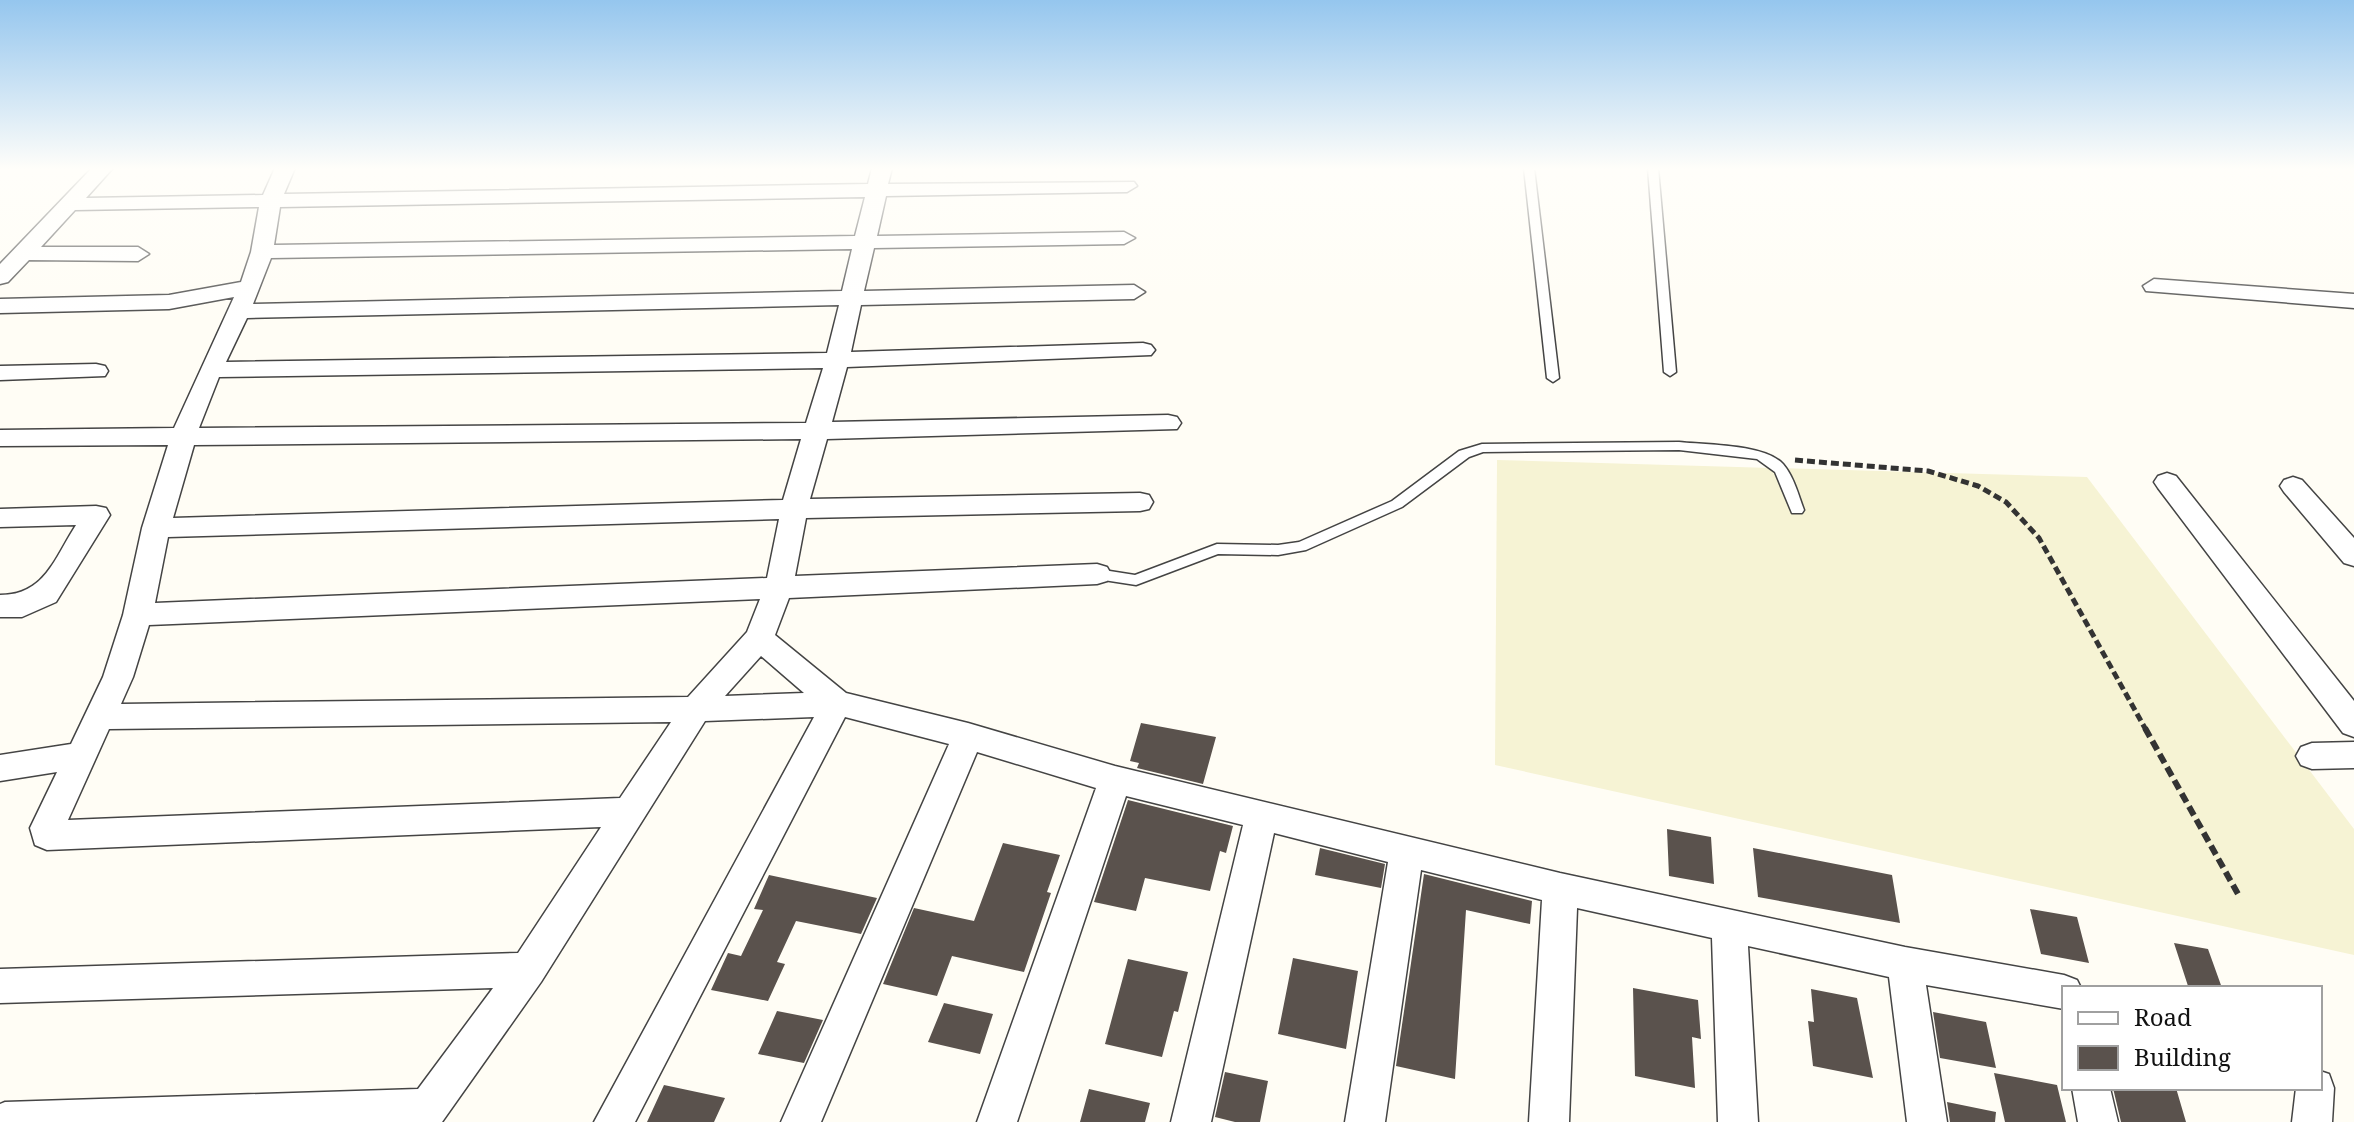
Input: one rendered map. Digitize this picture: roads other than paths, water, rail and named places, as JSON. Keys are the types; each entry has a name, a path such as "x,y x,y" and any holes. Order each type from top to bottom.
{"street":[{"path":"0,277 54,220"},
{"path":"267,220 262,252 245,299 210,370 183,437 156,528 138,615 101,717 47,828 47,835 627,812"},
{"path":"5,1122 423,1115 528,970 697,707 759,638 779,587 794,509 837,360 869,220"},
{"path":"262,252 1124,238"},
{"path":"22,253 138,254"},
{"path":"2154,286 2354,301"},
{"path":"0,306 245,299 851,297 1134,292"},
{"path":"210,370 837,360 1143,350"},
{"path":"0,373 96,371"},
{"path":"0,438 817,431 1168,423"},
{"path":"2167,482 2354,724"},
{"path":"2293,486 2354,556"},
{"path":"156,528 1140,502"},
{"path":"0,518 96,515 46,595 22,606 0,606"},
{"path":"138,615 1097,574"},
{"path":"759,638 837,703"},
{"path":"101,717 837,703 968,736 1115,780 1407,849 1560,889 1905,964 2062,992"},
{"path":"614,1122 837,703"},
{"path":"801,1122 968,736"},
{"path":"0,768 83,755"},
{"path":"2312,756 2354,755"},
{"path":"997,1122 1115,780"},
{"path":"1191,1122 1262,814"},
{"path":"1365,1122 1407,849"},
{"path":"1549,1122 1560,889"},
{"path":"1729,927 1738,1122"},
{"path":"1905,964 1927,1122"},
{"path":"0,986 528,970"},
{"path":"2091,1090 2098,1122"},
{"path":"2312,1122 2315,1090"}],"lane":[{"path":"1535,220 1553,378"},
{"path":"1657,220 1670,372"},
{"path":"1097,574 1136,580 1217,549 1278,550 1301,547 1397,504 1464,454 1482,448 1679,446 1770,458 1780,467 1797,510"}]}
